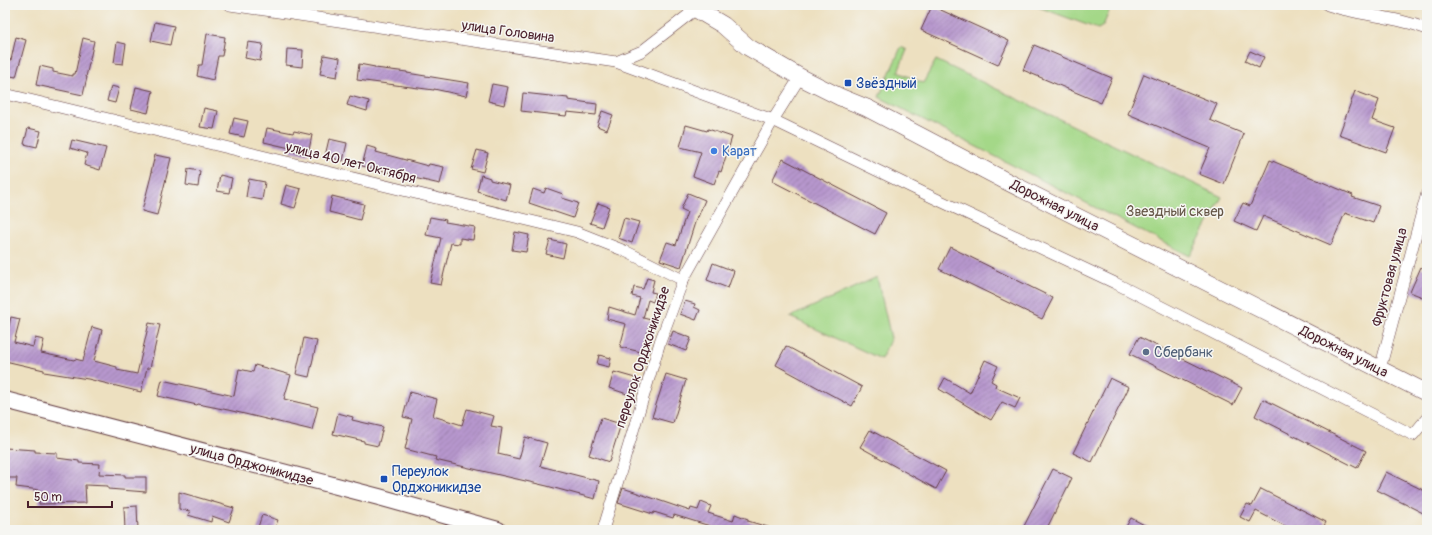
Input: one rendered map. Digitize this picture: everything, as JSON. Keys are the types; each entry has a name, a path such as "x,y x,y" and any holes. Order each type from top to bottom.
{"main road":[{"name":"Дорожная улица","path":"694,7 723,25 748,47 800,77 840,98 867,108 1004,180 1427,393"},
{"name":"улица Орджоникидзе","path":"5,400 379,497 498,530"}],"street":[{"name":"улица Головина","path":"230,5 616,62 773,120 1115,283 1414,435 1427,418"},
{"path":"1328,5 1353,12 1416,24 1427,29"},
{"path":"616,62 642,51 694,7"},
{"name":"переулок Орджоникидзе","path":"603,530 660,342 683,280 773,120 800,77"},
{"name":"улица 40 лет Октября","path":"5,94 577,232 625,251 683,280"},
{"name":"Фруктовая улица","path":"1380,369 1427,193"}],"shaded area":[{"path":"1400,5 1427,5 1427,10"}],"green space":[{"path":"1033,5 1112,5 1103,26 1098,29"},
{"name":"Звездный сквер","path":"901,47 907,50 898,72 923,83 936,60 1222,197 1190,256 879,97"},
{"path":"877,277 891,338 881,359 790,317"}],"building":[{"path":"932,6 1009,41 998,65 921,30"},
{"path":"155,22 174,26 170,45 151,41"},
{"path":"207,34 225,37 222,56 218,56 213,80 197,76 199,65 202,65"},
{"path":"16,37 26,40 16,77 5,75 5,59 11,60"},
{"path":"83,38 94,41 83,95 36,85 40,66 53,69 53,72 73,76 73,74 75,74"},
{"path":"117,42 126,44 123,64 114,63"},
{"path":"248,42 263,44 260,61 245,58"},
{"path":"1034,45 1112,78 1101,103 1023,70"},
{"path":"287,49 303,50 302,67 286,65"},
{"path":"1250,51 1264,57 1259,68 1245,61"},
{"path":"324,55 340,58 337,77 320,74"},
{"path":"359,64 375,68 469,83 466,96 434,89 357,80"},
{"path":"1144,74 1217,104 1210,120 1244,134 1224,184 1199,174 1210,148 1128,114"},
{"path":"492,84 508,87 504,105 488,101"},
{"path":"111,86 119,88 115,103 107,101"},
{"path":"136,87 153,91 148,113 131,109"},
{"path":"1355,91 1379,100 1372,120 1395,128 1386,152 1339,135"},
{"path":"523,93 568,98 568,100 597,104 596,115 567,112 566,116 521,111"},
{"path":"350,96 369,101 367,111 347,105"},
{"path":"204,108 218,111 214,129 200,127"},
{"path":"602,111 613,115 607,130 597,126"},
{"path":"234,118 248,121 244,137 230,134"},
{"path":"686,125 707,131 708,129 732,137 721,172 719,171 714,184 693,176 701,152 680,147"},
{"path":"28,128 41,131 37,147 24,144"},
{"path":"267,128 312,135 308,155 290,151 290,148 264,142"},
{"path":"329,139 347,143 343,161 325,156"},
{"path":"72,140 106,148 100,170 84,165 87,153 70,148"},
{"path":"367,146 377,149 376,152 428,166 429,164 444,167 440,184 362,166"},
{"path":"477,150 488,153 483,172 471,169"},
{"path":"155,155 171,158 157,215 142,211"},
{"path":"783,159 886,213 875,234 772,181"},
{"path":"1270,160 1353,195 1352,197 1379,206 1373,223 1345,213 1331,245 1263,216 1256,231 1234,221 1243,203 1250,206"},
{"path":"188,169 200,171 198,187 186,185"},
{"path":"220,175 232,178 229,193 217,191"},
{"path":"481,175 490,178 490,180 510,185 506,200 477,191"},
{"path":"249,179 265,182 262,200 246,197"},
{"path":"286,185 301,189 295,208 281,204"},
{"path":"546,188 563,194 562,198 578,203 573,218 529,203 533,189 544,193"},
{"path":"688,193 705,200 698,217 697,216 681,267 660,260 667,242 676,245 687,212 681,209"},
{"path":"332,196 364,204 360,220 329,212"},
{"path":"598,203 609,207 602,227 590,223"},
{"path":"430,217 446,220 445,222 475,227 473,240 460,238 460,244 451,243 441,285 430,283 441,238 426,235"},
{"path":"624,218 639,222 632,243 618,238"},
{"path":"515,232 529,235 526,252 512,250"},
{"path":"550,240 566,244 563,258 546,254"},
{"path":"950,247 1053,298 1042,319 939,269"},
{"path":"713,263 734,271 728,288 707,280"},
{"path":"1421,267 1427,270 1427,299 1410,292"},
{"path":"647,278 654,280 651,292 656,293 653,302 648,300 643,318 651,320 641,352 620,347 626,324 607,319 609,307 635,315 640,298 632,296 634,287 643,289"},
{"path":"685,301 695,304 694,307 700,310 696,320 680,314"},
{"path":"11,317 20,319 14,342 33,347 35,338 44,340 41,353 74,360 83,361 92,327 102,330 94,361 117,367 117,370 137,374 149,323 160,325 150,368 147,368 141,392 88,379 44,372 44,370 5,361 5,342"},
{"path":"673,331 691,338 686,351 668,344"},
{"path":"1139,337 1242,388 1233,405 1130,354"},
{"path":"304,338 317,341 309,377 296,374"},
{"path":"786,346 862,387 852,406 776,365"},
{"path":"599,355 611,358 609,367 597,364"},
{"path":"985,360 998,366 991,381 996,384 995,387 1020,398 1015,408 1002,402 991,420 939,389 945,378 970,393"},
{"path":"255,365 291,375 284,399 318,407 312,430 228,410 158,396 162,380 234,396 239,369 253,372"},
{"path":"614,372 635,378 630,395 609,388"},
{"path":"666,374 686,380 673,423 652,417"},
{"path":"1110,378 1129,387 1092,462 1073,453"},
{"path":"410,392 437,399 433,416 462,425 467,409 494,416 491,426 502,428 498,454 519,459 525,437 547,443 540,466 599,481 595,499 547,486 435,460 436,457 405,449 412,419 403,417"},
{"path":"1263,399 1366,451 1357,468 1255,416"},
{"path":"338,413 353,417 352,420 383,427 378,446 364,443 364,441 333,434"},
{"path":"601,418 621,424 609,462 589,455"},
{"path":"870,430 946,471 936,489 860,447"},
{"path":"5,448 57,453 57,458 79,461 79,463 100,464 99,474 125,475 125,477 146,477 146,492 108,489 108,486 85,485 86,503 39,504 40,490 16,487 17,478 5,478"},
{"path":"1053,469 1072,478 1046,530 1022,530"},
{"path":"1386,472 1427,492 1427,515 1377,490"},
{"path":"623,488 690,511 691,508 698,510 701,502 711,506 708,513 733,521 735,514 748,519 748,521 771,528 771,530 723,530 674,515 673,518 654,512 653,514 618,503"},
{"path":"1261,489 1326,522 1322,530 1293,530 1256,511 1250,522 1240,517 1247,504 1252,506"},
{"path":"179,492 234,508 229,522 212,516 211,522 188,515 190,511 179,509"},
{"path":"137,506 138,530 125,530 124,507"},
{"path":"262,515 278,520 274,530 257,530"},
{"path":"1131,518 1154,530 1124,530"}],"place":[{"name":"Звёздный","path":"848,83"},
{"name":"Карат","path":"714,151"},
{"name":"Сбербанк","path":"1146,352"},
{"name":"Переулок Орджоникидзе","path":"384,479"}]}
